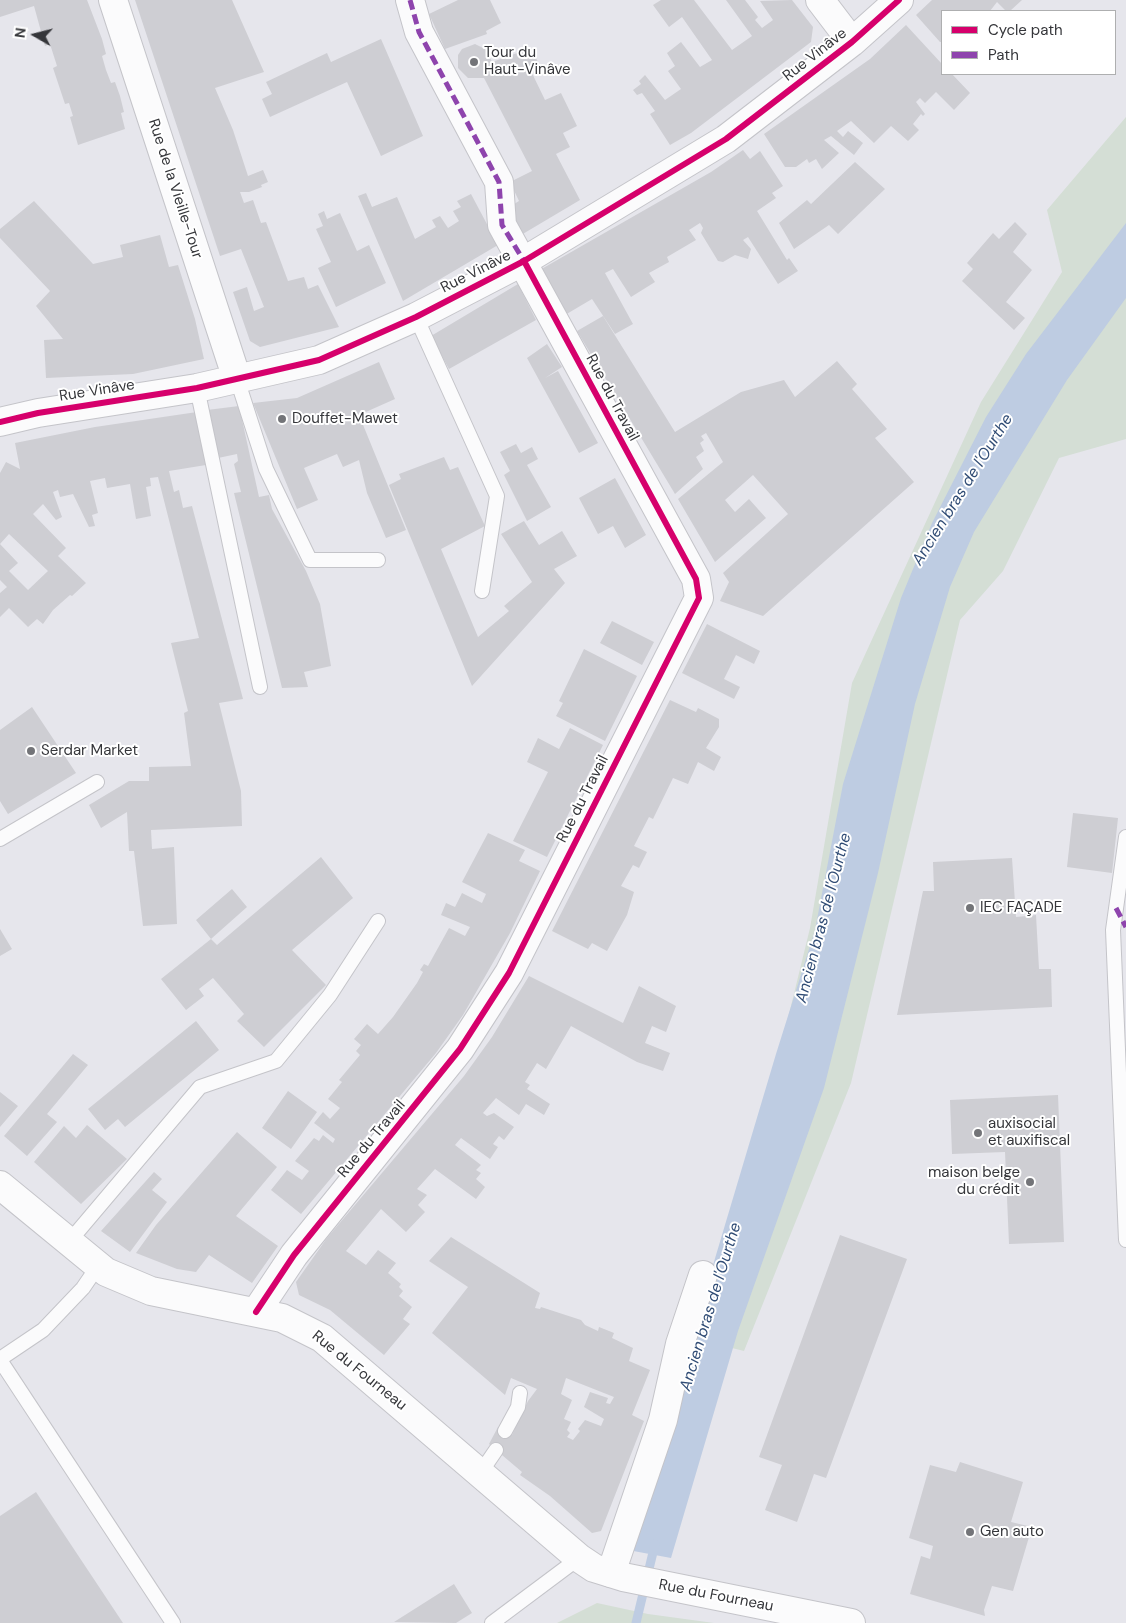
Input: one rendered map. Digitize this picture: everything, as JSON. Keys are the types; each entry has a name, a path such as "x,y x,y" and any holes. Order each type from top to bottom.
{"street":[{"name":"Rue de la Vieille-Tour","path":"113,0 237,379"},
{"name":"Rue Vinâve","path":"410,0 419,32 499,182 502,224 524,261"},
{"path":"820,0 852,42"},
{"name":"Rue Vinâve","path":"0,422 38,413 198,388 319,360 416,317 524,261 726,139 852,42 899,0"},
{"name":"Rue du Travail","path":"256,1312 294,1255 348,1186 417,1104 486,1010 510,973 698,598 696,579 524,261"},
{"name":"Rue du Fourneau","path":"0,1185 68,1243 106,1272 151,1291 282,1318 322,1338 488,1461 579,1558 594,1568 672,1587 851,1623"},
{"path":"617,1575 664,1420 680,1344 703,1275"}],"lane":[{"path":"416,317 497,496 482,591"},
{"path":"237,379 266,469 310,560 378,560"},
{"path":"198,388 260,687"},
{"path":"0,839 96,782"},
{"path":"1126,836 1113,930 1126,1240"},
{"path":"68,1243 200,1087 276,1061 330,994 378,921"},
{"path":"98,1266 83,1288 43,1330 0,1359 173,1623"},
{"path":"505,1431 518,1406 520,1393"},
{"path":"492,1623 579,1558"}],"shaded area":[{"path":"1126,117 1126,439 1059,458 1003,571 960,620 851,1083 744,1351 700,1340 772,1084 810,928 852,683 981,402 1062,272 1047,210"},
{"path":"597,1603 648,1614 714,1623 557,1623"}],"water":[{"path":"1126,223 1126,298 1067,380 974,532 950,587 915,704 878,873 824,1088 738,1331 671,1558 628,1550 776,1054 815,930 843,784 901,598 932,523 986,417 1026,354"}],"building":[{"path":"0,0 87,0 102,39 106,54 102,56 106,70 111,83 115,82 120,96 124,112 121,113 125,129 78,145 70,117 73,116 69,103 65,104 53,68 57,66 50,44 45,46 34,6 0,17"},
{"path":"135,0 232,0 264,72 215,88 233,130 248,176 263,170 268,182 261,185 262,187 249,192 240,192 244,203 253,200 261,223 266,222 288,281 304,277 308,289 318,285 339,327 260,347 250,341 233,292 247,287 254,311 264,307 241,249 220,256"},
{"path":"458,0 490,0 501,23 486,31 487,34 445,49 429,14"},
{"path":"661,0 694,0 732,50 752,36 726,0 745,0 758,17 755,20 762,28 773,20 760,1 792,0 813,27 811,42 691,133 670,145 650,114 655,111 642,93 637,95 633,90 641,84 639,81 645,75 665,100 681,89 668,71 675,66 667,53 681,42 700,67 712,60 682,17 669,27 653,5"},
{"path":"932,0 1022,0 1011,10 1005,10 997,2 991,10 941,10 941,42 916,15"},
{"path":"906,25 941,63 941,75 953,75 970,93 954,110 936,92 925,103 920,98 916,102 925,114 923,116 921,114 913,124 919,130 908,141 891,126 874,143 851,121 837,131 843,137 848,131 863,143 854,155 831,136 824,140 839,153 822,169 816,159 809,163 807,159 796,167 785,167 764,134 870,59"},
{"path":"381,39 423,136 381,156 347,82 270,117 262,99 272,94 266,82 327,53 331,62"},
{"path":"475,44 487,50 492,62 531,48 538,62 529,67 545,100 561,93 577,126 563,133 570,147 556,154 580,200 516,238 506,209 519,201 510,182 532,171 484,78 468,78 458,68 458,55 462,49"},
{"path":"743,150 750,159 760,151 783,186 772,193 776,198 757,211 787,260 789,258 798,271 778,284 748,237 743,240 751,249 748,259 735,255 723,262 718,261 701,233 703,228 700,223 689,230 696,240 667,257 669,262 649,273 655,282 631,297 613,269 605,273 633,324 615,334 592,299 565,315 538,271 711,172"},
{"path":"855,162 885,189 838,234 829,225 794,249 779,223 807,200 811,204"},
{"path":"366,193 372,207 397,197 415,239 436,227 432,220 440,216 448,228 459,221 453,211 461,207 457,201 471,194 498,245 403,301 358,196"},
{"path":"34,201 93,264 123,257 120,245 160,235 169,267 178,265 195,319 204,359 133,374 46,378 44,340 63,339 36,306 50,291 0,238 0,229"},
{"path":"324,211 327,219 340,213 357,251 369,245 386,283 336,307 318,268 331,262 316,229 323,226 318,214"},
{"path":"1015,222 1027,234 1013,252 1032,270 1006,302 1025,318 1014,330 962,281 973,269 967,263 993,233 999,239"},
{"path":"518,284 536,320 449,369 431,336"},
{"path":"603,316 675,432 741,392 784,380 795,397 837,361 857,384 852,389 887,429 875,438 914,482 763,616 720,601 729,582 723,573 788,514 753,475 725,500 735,512 749,499 766,518 715,562 678,499 723,462 706,433 701,436 704,440 700,443 704,451 696,457 703,469 675,494 577,331"},
{"path":"547,344 562,367 545,378 558,371 598,443 579,453 527,358"},
{"path":"379,362 395,399 359,415 406,530 386,538 367,493 359,460 343,467 337,454 304,468 318,500 297,509 253,403 297,398"},
{"path":"239,406 259,497 269,495 272,509 306,571 320,604 331,666 304,672 308,687 282,688 234,493 241,492 234,464 238,461 237,454 218,458 207,410"},
{"path":"197,412 206,465 169,471 174,492 179,490 183,508 192,506 243,699 219,703 241,791 242,826 151,830 152,849 174,847 177,924 143,926 134,851 129,851 127,812 101,828 89,805 129,781 149,781 149,767 191,766 184,713 188,711 171,643 199,638 158,477 150,478 151,486 146,487 151,516 136,519 130,484 107,488 105,478 90,481 98,513 92,515 95,526 89,527 73,494 60,497 58,490 53,492 62,517 56,520 43,504 33,514 66,548 58,556 86,583 53,610 43,624 37,619 28,627 9,608 0,617 0,593 7,587 0,580 0,473 6,462 20,469 15,443 95,427","holes":["9,534 48,571 28,590 9,571 18,563 0,544"]},
{"path":"516,444 521,453 532,447 538,459 527,465 551,507 527,521 504,475 510,471 500,452"},
{"path":"444,457 450,470 458,467 485,526 441,549 478,637 509,611 504,606 532,582 501,534 524,521 539,545 562,531 577,556 554,569 565,583 472,686 389,485 401,479 399,474"},
{"path":"615,478 646,535 625,548 613,526 598,534 579,498"},
{"path":"612,621 654,642 642,665 600,643"},
{"path":"707,624 760,651 754,664 736,655 724,679 740,687 734,699 682,673"},
{"path":"584,649 637,676 605,741 556,716 563,703 559,701"},
{"path":"670,700 696,712 698,708 719,719 719,727 706,748 721,757 714,771 698,762 688,784 673,778 653,819 649,817 634,846 647,852 639,868 633,865 621,886 634,892 627,915 607,951 592,943 588,949 552,931"},
{"name":"Serdar Market","path":"32,707 76,773 8,814 0,801 0,730"},
{"path":"570,728 603,745 547,857 513,841 548,772 527,762 538,738 559,749"},
{"path":"1073,813 1118,818 1112,873 1067,867"},
{"path":"488,833 525,850 519,861 540,871 510,933 463,1015 436,1053 301,1214 271,1190 287,1170 302,1180 309,1171 295,1161 314,1138 319,1141 323,1135 333,1143 335,1139 314,1123 323,1112 330,1119 340,1108 328,1099 342,1082 339,1080 360,1055 356,1051 361,1045 354,1039 367,1024 378,1034 393,1017 417,983 423,972 420,970 424,964 428,966 449,928 465,936 470,927 441,915 446,903 455,907 462,893 482,903 486,894 462,882"},
{"path":"321,857 353,898 292,950 326,985 264,1047 237,1021 244,1014 213,978 199,989 204,996 186,1010 161,979 211,939 217,945"},
{"path":"1012,858 1016,917 1036,915 1039,969 1051,969 1052,1007 897,1015 923,891 934,891 933,862"},
{"path":"232,889 247,907 211,939 196,920"},
{"path":"0,929 12,949 0,956"},
{"path":"529,976 623,1023 639,986 676,1006 666,1032 652,1026 645,1043 670,1053 663,1071 637,1062 571,1026 546,1069 537,1063 525,1082 530,1085 527,1089 550,1104 544,1115 526,1104 519,1115 496,1098 483,1113 487,1116 494,1113 514,1127 504,1140 499,1136 493,1144 498,1147 490,1159 461,1138 455,1145 481,1165 476,1170 481,1173 476,1179 485,1187 476,1199 435,1169 417,1189 427,1195 418,1205 425,1212 406,1232 381,1209 346,1251 366,1265 378,1250 396,1263 388,1273 401,1284 399,1287 403,1291 399,1296 412,1307 403,1319 410,1324 384,1355 330,1310 299,1295 296,1282 327,1238 464,1076 492,1037"},
{"path":"196,1021 219,1050 125,1127 118,1119 105,1130 88,1109"},
{"path":"73,1054 88,1065 47,1114 57,1122 27,1156 4,1136"},
{"path":"288,1091 317,1112 291,1149 262,1128"},
{"path":"0,1092 18,1106 0,1127"},
{"path":"1058,1095 1064,1242 1009,1244 1005,1152 952,1154 950,1100"},
{"path":"87,1125 127,1159 81,1204 34,1162 64,1126 76,1138"},
{"path":"237,1132 277,1167 236,1216 278,1246 252,1283 209,1255 196,1272 177,1269 136,1253 156,1225"},
{"path":"154,1172 162,1179 152,1190 167,1202 130,1252 101,1231"},
{"path":"840,1235 907,1259 826,1478 814,1474 797,1522 765,1510 782,1465 759,1457"},
{"path":"451,1237 540,1293 535,1308 540,1309 541,1307 581,1320 585,1325 598,1331 599,1327 614,1333 612,1338 633,1348 629,1361 650,1370 632,1415 644,1421 601,1531 592,1533 550,1496 520,1475 522,1472 489,1444 498,1427 512,1435 528,1401 537,1389 511,1378 505,1395 432,1333 468,1287 429,1261","holes":["566,1378 614,1397 610,1404 606,1403 608,1398 590,1392 584,1407 604,1419 601,1426 585,1420 573,1440 567,1437 570,1433 567,1430 571,1422 564,1419 572,1400 561,1394"]},
{"name":"Gen auto","path":"960,1462 1023,1482 1011,1522 1032,1527 1013,1591 992,1586 984,1610 985,1616 910,1594 921,1556 930,1559 933,1546 909,1538 930,1465 956,1472"},
{"path":"36,1492 123,1623 0,1623 0,1516"},
{"path":"454,1584 472,1613 456,1623 394,1622"}],"waterway":[{"name":"Ancien bras de l'Ourthe","path":"636,1623 655,1544"}],"marked path":[{"path":"410,0 419,32 499,182 502,225 524,261"},
{"path":"1116,908 1126,927"}],"cycle path":[{"path":"0,422 38,413 197,388 319,360 416,317 524,261 726,139 852,42 899,0"},
{"path":"256,1312 294,1255 460,1049 509,973 699,598 696,579 524,261"}],"place":[{"name":"Tour du Haut-Vinâve","path":"474,62"},
{"name":"Douffet-Mawet","path":"282,419"},
{"name":"Serdar Market","path":"31,751"},
{"name":"IEC FAÇADE","path":"970,908"},
{"name":"auxisocial et auxifiscal","path":"978,1133"},
{"name":"maison belge du crédit","path":"1030,1182"},
{"name":"Gen auto","path":"970,1532"}]}
